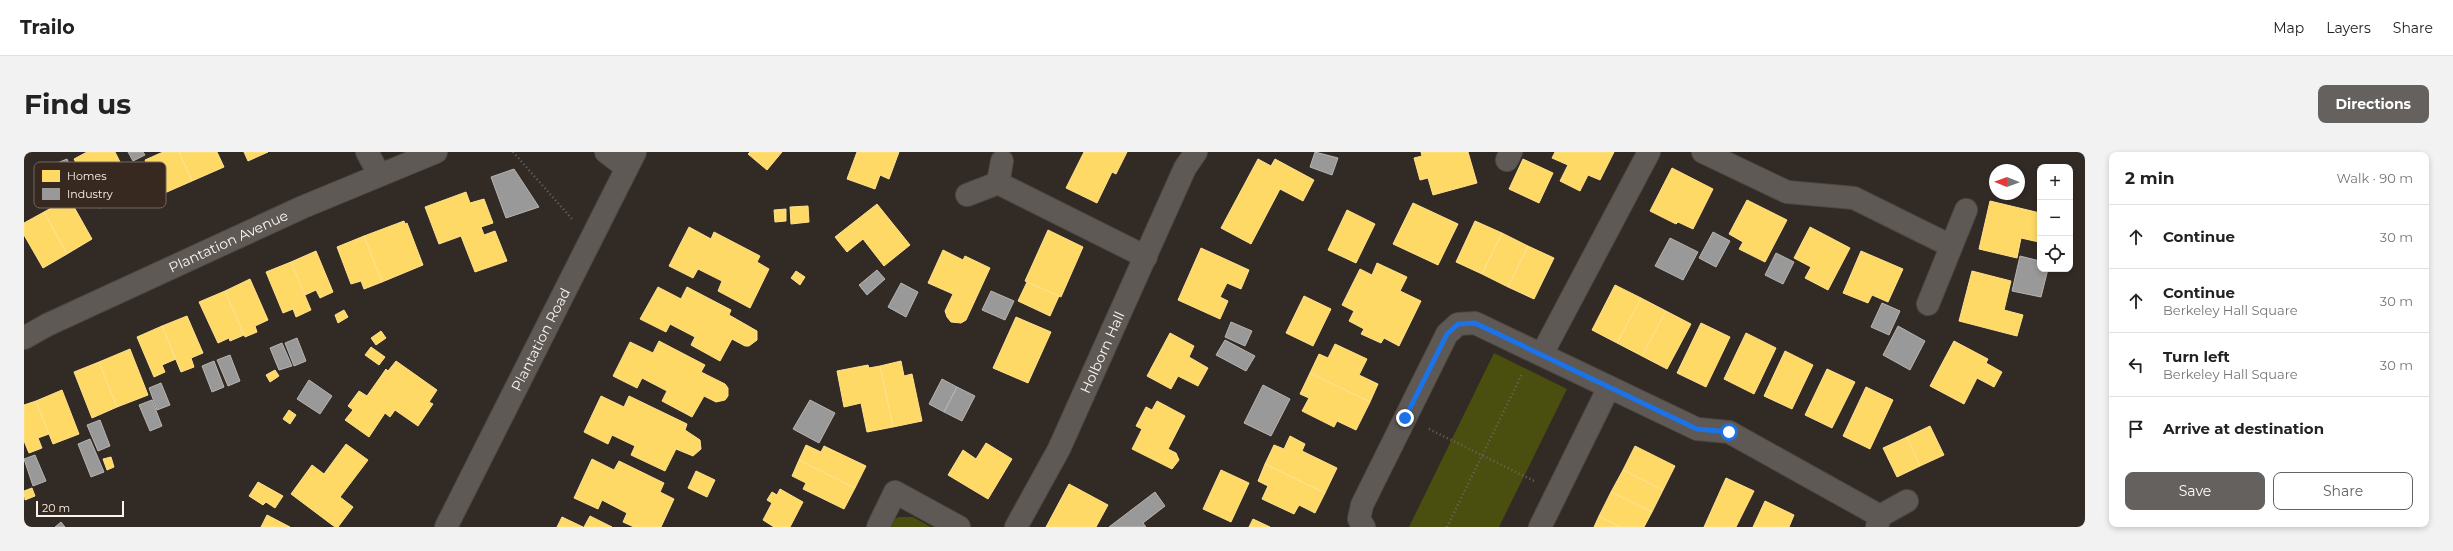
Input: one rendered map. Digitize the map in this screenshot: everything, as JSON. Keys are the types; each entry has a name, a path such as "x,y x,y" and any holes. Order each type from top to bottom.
{"street":[{"path":"367,152 379,174"},
{"name":"Plantation Avenue","path":"24,338 46,325 379,174 436,152"},
{"path":"606,152 631,160"},
{"name":"Holborn Hall","path":"1016,527 1059,449 1185,168 1196,152"},
{"path":"1542,354 1649,152"},
{"path":"1703,152 1787,192 1854,198 1951,246"},
{"name":"Plantation Road","path":"446,527 631,160"},
{"path":"998,183 1002,161"},
{"path":"967,195 998,183 1146,257"},
{"path":"1928,304 1966,210"},
{"path":"1364,527 1359,519 1362,504 1447,334 1458,324 1475,323 1697,429 1729,432 1878,522 1907,501"},
{"path":"1540,527 1609,387"},
{"path":"878,527 895,492 959,527"}],"path":[{"path":"513,152 590,239"},
{"path":"1447,527 1524,369 1542,354"},
{"path":"1405,418 1556,493"}],"green space":[{"path":"1494,353 1567,389 1499,527 1409,527"},
{"path":"899,517 913,517 931,527 887,527 891,521"}],"building: Homes":[{"path":"87,152 115,152 120,162 76,162 74,159"},
{"path":"163,152 179,152 192,181 166,192 166,162 146,162 145,160"},
{"path":"179,152 217,152 224,167 192,181"},
{"path":"244,152 268,152 248,161"},
{"path":"750,152 782,152 767,170 748,154"},
{"path":"857,152 899,152 889,179 880,175 875,189 847,179"},
{"path":"1084,152 1127,152 1116,174 1112,172 1097,203 1066,188"},
{"path":"1421,152 1468,152 1477,183 1433,195 1428,178 1420,180 1414,158 1422,156"},
{"path":"1555,152 1614,152 1600,180 1588,175 1580,191 1560,181 1568,165 1552,158"},
{"path":"1258,159 1271,166 1275,159 1314,180 1303,201 1280,189 1251,244 1221,228"},
{"path":"1523,159 1553,173 1539,203 1509,189"},
{"path":"1672,168 1713,189 1693,229 1678,222 1676,224 1650,211"},
{"path":"466,192 470,203 484,199 493,223 481,227 484,235 495,231 507,261 475,272 461,236 439,244 425,207"},
{"path":"1747,200 1787,220 1765,262 1739,249 1743,242 1729,234"},
{"path":"1990,201 2037,212 2037,242 2021,238 2017,258 1979,249"},
{"path":"1413,203 1458,224 1438,265 1393,244"},
{"path":"877,204 910,245 884,266 863,239 847,252 835,237"},
{"path":"808,206 809,222 791,224 790,207"},
{"path":"51,208 75,208 92,239 67,254 44,212"},
{"path":"786,209 786,221 775,222 774,210"},
{"path":"1347,210 1375,224 1356,263 1328,250"},
{"path":"44,212 67,254 43,268 24,235 24,223"},
{"path":"404,221 405,224 407,223 423,265 382,282 364,236"},
{"path":"1475,221 1502,233 1482,274 1456,262"},
{"path":"689,227 711,239 714,232 760,256 757,262 769,269 750,308 718,291 722,281 698,269 693,278 669,266"},
{"path":"1810,227 1850,248 1828,290 1805,278 1811,267 1794,258"},
{"path":"1048,230 1083,247 1061,297 1025,281"},
{"path":"1502,233 1528,246 1508,287 1482,274"},
{"path":"364,236 382,282 364,289 361,281 351,284 337,247"},
{"path":"1528,246 1554,258 1534,299 1508,287"},
{"path":"1201,248 1249,270 1241,289 1227,283 1220,297 1228,301 1220,319 1178,300"},
{"path":"943,250 963,260 965,256 990,268 966,320 961,323 951,322 945,311 953,294 928,283"},
{"path":"316,251 333,292 320,298 316,290 305,295 291,262"},
{"path":"1861,251 1903,269 1888,302 1872,295 1868,303 1843,293"},
{"path":"291,262 311,310 296,317 293,309 283,313 266,272"},
{"path":"1377,263 1407,277 1400,291 1421,301 1399,346 1384,338 1381,343 1361,334 1364,329 1349,321 1354,311 1342,305 1360,269 1372,275"},
{"path":"796,271 805,277 800,285 791,278"},
{"path":"1972,271 2011,281 2004,310 2023,315 2017,336 1959,321"},
{"path":"250,279 268,320 255,326 257,332 245,337 225,291"},
{"path":"1027,282 1059,296 1050,316 1018,301"},
{"path":"1615,285 1641,298 1617,343 1592,330"},
{"path":"658,287 681,299 687,287 731,310 729,315 757,331 757,340 749,346 745,346 732,339 720,361 691,345 695,337 670,324 666,332 640,319"},
{"path":"225,291 244,335 230,341 229,338 218,343 199,302"},
{"path":"1304,296 1331,309 1313,346 1286,333"},
{"path":"1641,298 1666,311 1642,356 1617,343"},
{"path":"344,310 348,317 338,323 335,315"},
{"path":"1666,311 1691,324 1667,369 1642,356"},
{"path":"187,316 203,353 191,358 194,367 181,372 162,326"},
{"path":"1016,317 1051,332 1028,383 993,368"},
{"path":"1701,323 1730,337 1706,387 1677,373"},
{"path":"162,326 176,359 162,365 165,372 154,377 137,337"},
{"path":"381,331 386,338 376,345 371,338"},
{"path":"1170,333 1194,346 1189,357 1208,368 1198,386 1178,376 1171,389 1147,376"},
{"path":"1746,333 1776,348 1754,394 1724,379"},
{"path":"659,341 705,365 701,372 725,384 728,388 728,396 725,400 716,402 704,396 692,417 662,401 667,391 642,378 637,388 613,376 630,342 653,353"},
{"path":"1954,341 1988,359 1986,363 2002,372 1994,387 1977,378 1964,404 1930,386"},
{"path":"1335,344 1367,359 1359,375 1378,384 1370,402 1310,373 1319,354 1328,358"},
{"path":"371,347 385,357 379,365 365,355"},
{"path":"130,349 148,395 117,407 99,362"},
{"path":"1785,351 1813,365 1792,409 1764,396"},
{"path":"396,361 437,390 429,402 433,404 418,426 395,410 390,417 385,413 369,437 345,420 353,410 348,406 359,391 367,396 386,369 388,371"},
{"path":"901,361 904,376 912,374 922,421 893,427 880,366"},
{"path":"99,362 117,407 92,418 74,372"},
{"path":"868,365 869,368 880,366 893,427 867,432 861,403 844,407 837,371"},
{"path":"1827,369 1855,382 1832,428 1805,415"},
{"path":"275,370 279,376 270,382 266,375"},
{"path":"1310,373 1370,402 1356,430 1337,421 1334,427 1302,411 1309,398 1300,394"},
{"path":"1866,387 1893,400 1870,449 1843,436"},
{"path":"62,390 79,434 53,444 36,401"},
{"path":"601,396 624,407 629,396 687,424 685,430 700,440 701,449 693,456 676,449 665,471 631,455 635,446 612,435 608,444 584,432"},
{"path":"36,401 49,434 38,438 42,448 29,453 24,441 24,405"},
{"path":"1157,401 1185,416 1168,449 1176,453 1179,460 1172,469 1132,449 1142,429 1136,426 1146,407 1152,410"},
{"path":"289,410 296,415 290,424 283,419"},
{"path":"1930,426 1944,455 1920,466 1907,437"},
{"path":"1290,436 1305,444 1302,451 1337,468 1325,493 1265,464 1274,445 1284,449"},
{"path":"1907,437 1920,466 1897,477 1883,448"},
{"path":"986,443 1012,459 988,499 948,475 963,450 976,459"},
{"path":"346,444 368,460 340,497 353,507 338,527 335,527 291,494 312,465 324,474"},
{"path":"806,445 821,452 824,446 866,466 855,488 799,460"},
{"path":"1635,446 1675,466 1663,490 1623,470"},
{"path":"111,457 114,467 107,470 103,459"},
{"path":"592,459 614,470 619,461 664,483 660,492 674,499 661,527 634,527 623,522 627,513 602,500 598,509 574,498"},
{"path":"799,460 855,488 844,509 803,489 806,483 792,476"},
{"path":"1265,464 1325,493 1315,513 1299,505 1294,514 1262,499 1268,486 1258,481"},
{"path":"1221,470 1249,483 1231,522 1203,509"},
{"path":"1623,470 1663,490 1652,512 1611,492"},
{"path":"696,471 715,480 707,497 688,488"},
{"path":"1726,478 1754,491 1736,527 1704,527"},
{"path":"258,482 283,496 275,508 266,502 263,505 249,496"},
{"path":"1069,484 1108,505 1096,527 1046,527"},
{"path":"32,488 35,496 25,500 24,491"},
{"path":"780,489 803,502 790,527 774,527 763,520 772,503 767,500 772,492 777,495"},
{"path":"1611,492 1652,512 1644,527 1620,527 1599,516"},
{"path":"1765,501 1794,515 1789,527 1753,527"},
{"path":"267,515 290,527 261,527"},
{"path":"590,516 612,527 584,527"},
{"path":"1599,516 1620,527 1594,527"},
{"path":"562,517 583,527 557,527"},
{"path":"1253,519 1270,527 1249,527"}],"building: Industry":[{"path":"128,152 143,152 145,155 133,161"},
{"path":"1315,152 1338,158 1332,175 1310,167"},
{"path":"67,159 68,162 60,162"},
{"path":"514,169 539,207 506,218 491,177"},
{"path":"1713,232 1730,241 1716,267 1699,258"},
{"path":"1670,238 1698,252 1683,280 1655,266"},
{"path":"1776,253 1794,262 1783,284 1765,275"},
{"path":"2020,256 2037,260 2037,272 2047,272 2041,297 2012,291"},
{"path":"877,270 885,279 867,295 859,285"},
{"path":"901,283 918,292 906,317 888,307"},
{"path":"991,291 1014,301 1005,320 982,310"},
{"path":"1882,303 1900,311 1889,335 1871,327"},
{"path":"1231,322 1252,331 1245,346 1225,337"},
{"path":"1898,326 1925,341 1910,370 1883,355"},
{"path":"297,338 306,361 294,366 285,343"},
{"path":"1225,340 1255,356 1246,371 1216,355"},
{"path":"282,343 292,366 279,370 270,348"},
{"path":"230,355 240,381 228,386 217,360"},
{"path":"214,361 224,387 212,392 202,366"},
{"path":"942,379 957,387 944,412 929,404"},
{"path":"309,380 332,396 320,414 297,399"},
{"path":"161,383 170,405 157,410 149,388"},
{"path":"1263,385 1290,399 1271,436 1244,423"},
{"path":"957,387 975,396 962,421 944,412"},
{"path":"152,400 162,426 150,431 139,405"},
{"path":"810,400 835,413 819,443 793,429"},
{"path":"100,420 110,446 98,451 87,425"},
{"path":"90,439 104,472 91,477 78,444"},
{"path":"35,455 46,481 33,486 24,459"},
{"path":"1155,492 1165,506 1143,523 1146,527 1109,527"},
{"path":"61,522 65,527 55,527"}],"route":[{"path":"1405,418 1447,334 1458,324 1475,323 1697,429 1729,432"}]}
